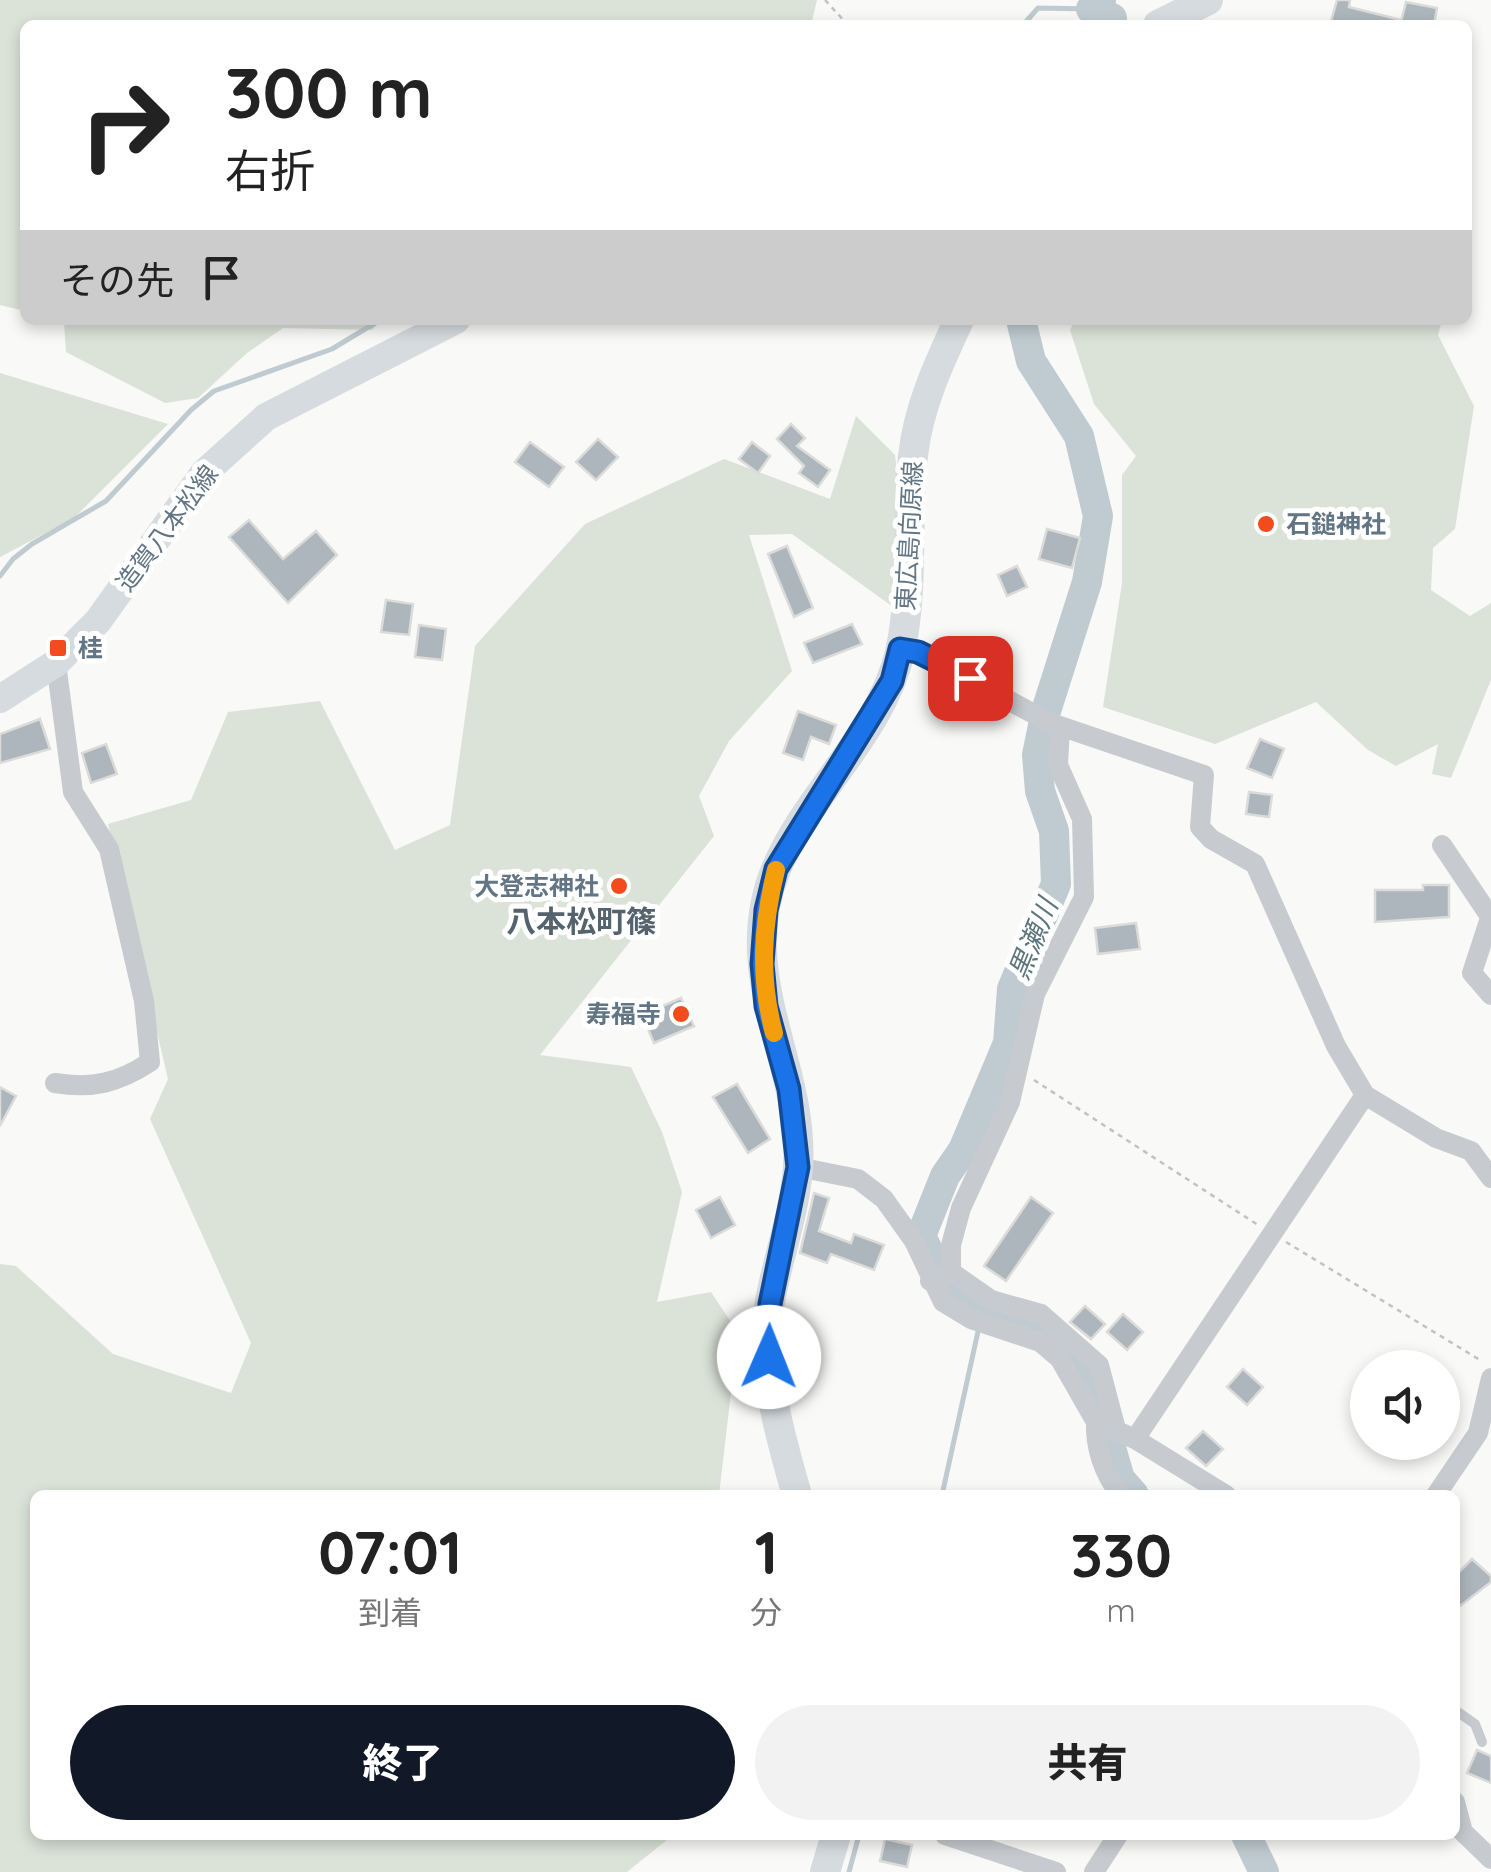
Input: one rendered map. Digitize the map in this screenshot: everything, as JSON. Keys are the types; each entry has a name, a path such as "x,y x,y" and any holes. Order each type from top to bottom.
{"main road":[{"path":"1167,20 1208,0"},
{"name":"造賀八本松線","path":"0,699 56,663 98,621 168,518 239,438 279,410 446,325"},
{"name":"東広島向原線","path":"796,1490 777,1425 769,1357 770,1304 798,1167 789,1089 765,992 762,964 766,910 776,869 892,681 900,649 913,451 932,377 957,325"},
{"path":"824,1872 834,1840"}],"street":[{"path":"900,649 918,652 953,669 1050,723 1204,775 1200,827 1211,839 1255,864 1336,1046 1365,1095 1436,1138 1471,1151 1491,1178"},
{"path":"55,1084 82,1088 120,1081 150,1062 151,1050 144,1001 109,849 72,792 56,663"},
{"path":"1050,723 1058,765 1082,819 1084,897 1035,994 1020,1071 962,1208 941,1276 943,1302 971,1319 1040,1342 1060,1358 1096,1422 1095,1439 1106,1476 1116,1490"},
{"path":"1442,845 1490,918 1472,973 1491,995"},
{"path":"1126,1436 1273,1234 1365,1095"},
{"path":"798,1167 858,1179 884,1199 941,1276 991,1300 1041,1314 1099,1364 1126,1436"},
{"path":"1439,1490 1478,1433 1491,1378"},
{"path":"1096,1422 1215,1490"},
{"path":"1460,1831 1491,1859"},
{"path":"960,1840 1056,1872"},
{"path":"1094,1872 1115,1840"}],"lane":[{"path":"1460,1714 1475,1724 1482,1742"}],"path":[{"path":"826,0 844,20"},
{"path":"1020,1071 1273,1234 1491,1367"}],"shaded area":[{"path":"0,0 817,0 812,20 20,20 20,310 0,305"},
{"path":"64,325 377,325 372,330 283,328 247,353 198,398 165,403 66,352"},
{"path":"1072,325 1441,325 1438,335 1474,406 1455,529 1433,548 1431,590 1470,616 1491,603 1491,680 1451,778 1432,774 1438,744 1396,766 1368,750 1316,702 1215,744 1103,707 1122,583 1122,475 1136,456 1094,404 1070,330"},
{"path":"0,373 168,424 74,518 0,557"},
{"path":"856,416 895,455 900,495 893,607 792,534 749,535 792,671 729,741 699,796 714,836 540,1055 631,1067 662,1132 682,1192 657,1302 711,1292 738,1333 720,1490 30,1490 30,1840 667,1840 627,1872 0,1872 0,1264 16,1266 113,1354 231,1393 251,1343 150,1119 168,1079 108,824 191,800 228,712 320,701 395,850 450,825 475,646 585,524 724,459 830,499"}],"building":[{"path":"1337,0 1350,0 1349,7 1401,20 1331,20"},
{"path":"1406,2 1437,8 1435,20 1402,20"},
{"path":"791,424 805,438 797,446 830,470 818,487 799,473 804,466 777,439"},
{"path":"598,439 618,457 596,480 576,462"},
{"path":"530,442 564,467 549,487 515,462"},
{"path":"752,442 770,456 758,473 739,459"},
{"path":"249,520 283,559 316,531 337,555 288,603 229,537"},
{"path":"1047,529 1080,538 1072,568 1039,559"},
{"path":"787,546 813,608 794,617 768,554"},
{"path":"1017,566 1027,587 1007,596 998,575"},
{"path":"386,600 413,604 409,635 381,632"},
{"path":"852,624 862,644 813,663 804,643"},
{"path":"419,625 446,629 442,660 415,657"},
{"path":"798,711 836,725 829,744 811,737 803,760 783,753"},
{"path":"40,719 50,749 0,763 0,734"},
{"path":"1260,739 1284,749 1272,778 1247,768"},
{"path":"106,744 117,774 91,783 82,753"},
{"path":"1249,792 1272,795 1269,817 1246,814"},
{"path":"1423,885 1449,885 1449,917 1375,922 1375,890 1423,890"},
{"path":"1136,923 1140,949 1098,954 1095,928"},
{"path":"681,998 694,1026 654,1043 642,1015"},
{"path":"737,1084 770,1139 748,1153 713,1097"},
{"path":"0,1087 16,1096 0,1126"},
{"path":"814,1193 829,1198 819,1231 851,1243 854,1234 884,1245 874,1270 831,1254 827,1263 800,1253"},
{"path":"720,1197 735,1225 711,1238 696,1210"},
{"path":"1031,1197 1053,1213 1006,1281 984,1266"},
{"path":"1085,1306 1105,1324 1091,1339 1070,1322"},
{"path":"1123,1314 1143,1332 1127,1350 1107,1332"},
{"path":"1243,1369 1263,1387 1247,1405 1227,1387"},
{"path":"1203,1431 1223,1449 1206,1466 1186,1448"},
{"path":"1472,1559 1491,1576 1491,1582 1460,1606 1460,1571"},
{"path":"1477,1750 1491,1756 1491,1783 1467,1773"},
{"path":"885,1840 912,1845 907,1867 880,1861"}],"waterway":[{"name":"黒瀬川","path":"1101,0 1091,9 1112,20"},
{"path":"1027,20 1038,8 1091,9"},
{"path":"0,576 32,544 106,501 191,410 214,391 332,349 372,325"},
{"name":"黒瀬川","path":"1022,325 1031,361 1079,436 1098,516 1087,582 1046,711 1037,755 1040,791 1054,831 1056,884 1012,989 1008,1043 921,1236 939,1273 954,1291 973,1302 1024,1317 1066,1345 1085,1370 1102,1416"},
{"path":"943,1490 979,1327"},
{"name":"黒瀬川","path":"1109,1441 1120,1479 1130,1490"},
{"path":"849,1872 858,1840"},
{"name":"黒瀬川","path":"1248,1840 1264,1872"}],"slow traffic":[{"path":"774,1033 766,1006 762,964 766,910 776,870"}],"place":[{"name":"石鎚神社","path":"1266,524"},
{"name":"桂","path":"58,648"},
{"name":"大登志神社","path":"619,886"},
{"name":"寿福寺","path":"681,1014"}],"district":[{"name":"八本松町篠","path":"581,922"}],"route":[{"path":"769,1357 770,1304 798,1167 789,1089 766,1006 762,964 766,910 776,869 892,681 900,649 918,652 970,678"}]}
